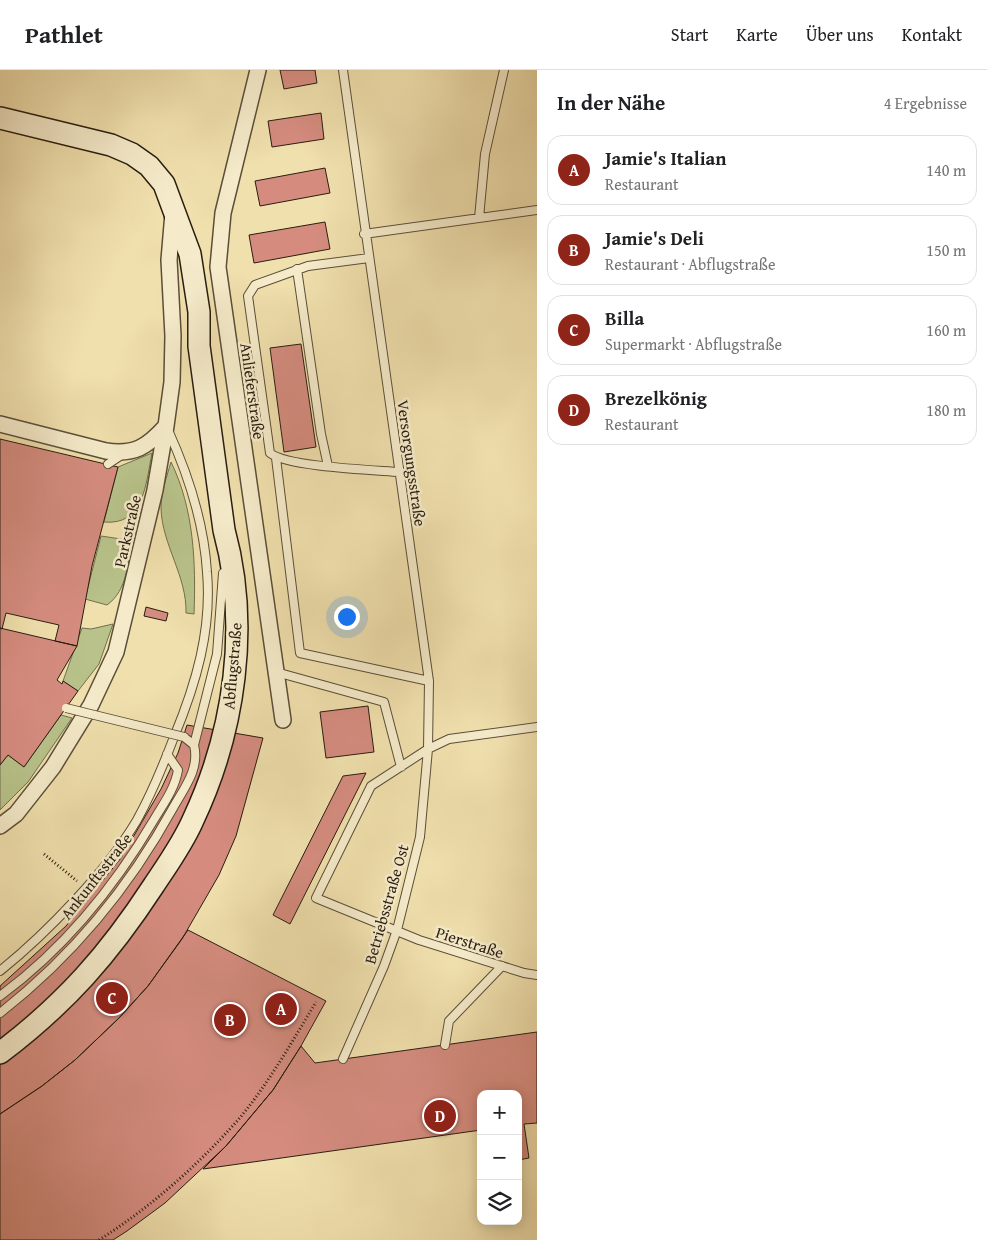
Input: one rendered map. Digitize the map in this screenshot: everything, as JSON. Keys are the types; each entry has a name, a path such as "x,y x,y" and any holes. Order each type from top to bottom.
{"street":[{"name":"Anlieferstraße","path":"258,70 223,213 218,267 283,720"},
{"name":"Abflugstraße","path":"0,118 111,145 132,154 149,166 164,184 174,206 190,254 199,312 199,346 224,530 232,558 236,597 235,668 224,735 205,793 192,823 169,862 116,942 91,973 26,1034 0,1054"},
{"name":"Parkstraße","path":"0,826 16,814 53,767 91,705 116,652 154,490 172,382 173,336 169,260 174,206"},
{"path":"0,424 124,454 153,441 166,426"}],"lane":[{"name":"Versorgungsstraße","path":"342,70 429,681 428,749"},
{"path":"479,218 484,154 504,70"},
{"path":"364,234 537,210"},
{"path":"368,258 297,269 255,284 248,296 270,453 276,458 328,466 399,472"},
{"path":"297,269 321,434 328,466"},
{"path":"0,971 28,947 84,887 136,822 161,773 197,677 208,614 207,572 203,545 183,464 166,426"},
{"path":"108,464 124,454"},
{"path":"276,458 300,653 429,681"},
{"path":"0,1012 19,998 88,932 149,852 191,776 196,762 194,746 217,654 223,591 224,530"},
{"path":"276,672 384,702 401,767 428,749 449,739 537,727"},
{"path":"66,708 184,737 194,746"},
{"name":"Betriebsstraße Ost","path":"343,1059 384,966 397,930 420,837 428,749"},
{"name":"Ankunftsstraße","path":"0,996 56,948 95,906 140,845 176,783 178,770 167,754"},
{"name":"Pierstraße","path":"401,767 371,786 316,898 419,940 537,975"},
{"path":"445,1045 449,1021 502,966"}],"path":[{"path":"44,854 84,887"},
{"path":"99,1240 130,1220 178,1180 239,1119 289,1048 316,1002"}],"green space":[{"path":"152,453 145,489 135,510 128,517 117,521 104,522 118,467"},
{"path":"171,462 185,498 192,536 194,614 186,613 183,586 162,522 162,496"},
{"path":"101,536 121,539 132,537 123,583 114,599 107,605 85,599"},
{"path":"113,624 99,664 78,691 63,681 82,628 91,629"},
{"path":"61,715 72,718 28,782 0,810 0,765 8,755 24,767"}],"building":[{"path":"280,70 315,70 317,83 284,89"},
{"path":"321,113 324,139 272,147 268,121"},
{"path":"325,168 330,193 260,206 255,181"},
{"path":"325,222 330,249 254,263 249,235"},
{"path":"301,344 316,447 284,452 270,348"},
{"path":"0,439 118,467 92,566 77,646 55,641 59,625 6,613 2,629 0,628"},
{"path":"146,607 168,613 166,621 144,616"},
{"path":"0,628 77,646 57,680 62,684 63,681 78,691 24,767 8,755 0,765"},
{"path":"368,706 374,752 326,758 320,712"},
{"path":"187,725 263,738 236,836 219,875 182,939 148,986 119,1018 75,1060 42,1086 0,1114 0,986 66,926 121,858 161,789 178,753"},
{"path":"366,773 290,924 273,915 343,776"},
{"path":"188,930 326,1001 301,1046 273,1090 226,1146 165,1203 127,1231 113,1240 0,1240 0,1114 42,1086 75,1060 119,1018 148,986"},
{"path":"537,1032 537,1123 524,1124 529,1158 522,1159 522,1090 477,1090 477,1131 203,1169 226,1146 273,1090 301,1046 315,1063"}],"place":[{"name":"Billa","path":"112,998"},
{"name":"Jamie's Italian","path":"281,1009"},
{"name":"Jamie's Deli","path":"230,1020"},
{"name":"Brezelkönig","path":"440,1116"}]}
